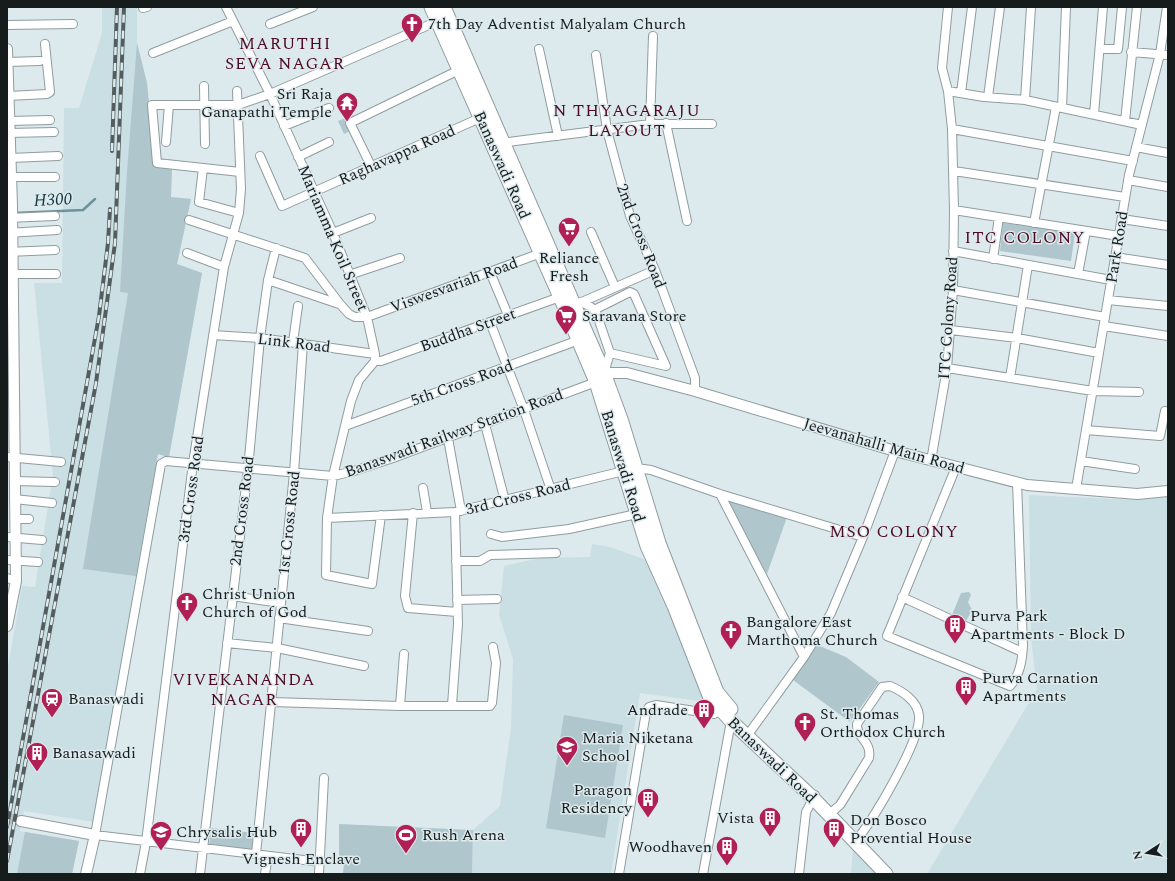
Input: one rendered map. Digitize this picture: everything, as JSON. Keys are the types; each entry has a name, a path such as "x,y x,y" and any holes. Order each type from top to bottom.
{"main road":[{"name":"Banaswadi Road","path":"432,7 480,118 498,143 578,304 643,512 647,546 674,606 710,698 725,708 734,719 814,795 886,874"},
{"name":"Banaswadi Road","path":"444,7 541,253 579,340 600,378"},
{"name":"Banaswadi Road","path":"814,795 834,810 895,874"}],"street":[{"name":"Mariamma Koil Street","path":"226,7 270,94 333,233 367,317 375,357"},
{"path":"270,24 313,7"},
{"name":"ITC Colony Road","path":"931,461 947,368 953,290 954,171 952,129 948,91 942,68 948,7"},
{"path":"961,93 972,7"},
{"path":"988,97 1000,7"},
{"path":"1025,100 1031,7"},
{"path":"1034,223 1049,146 1059,108 1066,7"},
{"path":"1094,114 1102,7"},
{"path":"1100,49 1118,49 1122,7"},
{"path":"1126,121 1132,62 1131,52 1137,7"},
{"name":"Park Road","path":"1076,489 1128,180 1142,125 1164,54 1167,7"},
{"path":"153,53 233,21"},
{"path":"240,172 157,162 152,105 238,105 270,94 438,21"},
{"path":"7,25 73,24"},
{"path":"650,124 653,36"},
{"path":"8,102 47,94 50,92 45,44"},
{"path":"7,49 10,133 9,339 10,456 12,477 11,579 7,626"},
{"path":"538,50 558,136"},
{"path":"1131,52 1164,54"},
{"name":"2nd Cross Road","path":"596,54 607,130 630,216 655,270 695,378 695,391"},
{"path":"7,62 40,61"},
{"path":"371,166 350,123 459,70"},
{"path":"204,86 205,144"},
{"path":"948,91 988,97 1025,100 1142,125"},
{"name":"3rd Cross Road","path":"140,874 146,842 193,463 224,267 239,213 242,189 237,92"},
{"path":"166,142 169,105"},
{"path":"284,126 329,108"},
{"name":"Raghavappa Road","path":"260,156 282,206 480,118"},
{"path":"9,120 50,120"},
{"path":"666,123 687,221"},
{"path":"498,143 650,124 712,124"},
{"path":"952,129 1133,161"},
{"path":"10,133 54,132"},
{"path":"298,157 329,142"},
{"path":"1136,147 1168,153"},
{"path":"9,151 58,156"},
{"path":"202,168 199,202 239,213"},
{"path":"954,171 1125,197"},
{"path":"9,177 55,176"},
{"path":"1128,180 1168,187"},
{"path":"954,210 1119,236"},
{"path":"10,213 55,216"},
{"path":"993,258 999,217"},
{"path":"333,233 371,218"},
{"path":"1122,219 1168,226"},
{"path":"189,220 305,258 340,304 352,316 367,317"},
{"path":"9,233 56,230"},
{"path":"1078,274 1086,231"},
{"path":"591,232 615,287"},
{"name":"2nd Cross Road","path":"200,874 248,469 260,338 268,280 276,248"},
{"path":"9,252 54,250"},
{"path":"953,251 1111,280"},
{"path":"187,253 224,267"},
{"name":"Viswesvariah Road","path":"367,317 541,253"},
{"path":"1115,257 1168,264"},
{"path":"349,275 400,258"},
{"path":"1010,378 1028,265"},
{"path":"578,304 655,270"},
{"path":"490,272 508,315"},
{"path":"9,274 56,274"},
{"path":"268,280 340,304"},
{"path":"953,290 1105,317"},
{"path":"594,310 630,292 634,294 666,366 610,353"},
{"name":"Buddha Street","path":"375,357 381,361 560,297"},
{"path":"1108,300 1168,306"},
{"path":"578,304 596,312 610,353 600,378"},
{"path":"294,342 298,306"},
{"path":"490,322 524,410 552,490"},
{"path":"1104,326 1168,336"},
{"path":"951,330 1017,338 1099,353"},
{"name":"Link Road","path":"213,335 294,342 375,357"},
{"name":"5th Cross Road","path":"345,426 579,340"},
{"name":"1st Cross Road","path":"256,854 294,473 303,344"},
{"path":"375,357 359,380 351,401 333,476 327,518 326,575 371,585 374,580 381,514"},
{"path":"947,368 1093,391 1140,392"},
{"name":"Jeevanahalli Main Road","path":"600,378 628,373 695,391 895,451 1017,482 1137,494 1168,491"},
{"name":"Banaswadi Railway Station Road","path":"95,835 161,464 166,461 333,476 354,471 448,438 524,410 600,378"},
{"path":"1086,430 1160,436 1164,411 1168,412"},
{"path":"485,424 505,501"},
{"path":"448,438 458,512 456,561 457,612 452,705"},
{"path":"750,734 804,657 831,613 863,537 895,451"},
{"path":"10,456 61,462"},
{"path":"1081,461 1135,468"},
{"path":"956,467 887,636 1010,686 1016,680 1022,661 1017,482"},
{"path":"630,469 651,470 720,494 863,537"},
{"name":"3rd Cross Road","path":"327,518 381,514 458,512 552,490 630,469"},
{"path":"12,477 55,482"},
{"path":"423,488 428,512"},
{"path":"720,494 804,657"},
{"path":"12,496 52,503"},
{"path":"491,534 502,537 570,529 643,512"},
{"path":"413,513 406,596 408,608 457,612"},
{"path":"12,517 29,519"},
{"path":"11,537 42,540"},
{"path":"456,561 480,562 490,555 556,553"},
{"path":"11,560 38,562"},
{"path":"232,596 281,603"},
{"path":"902,597 1022,652"},
{"path":"457,600 497,600"},
{"path":"279,618 368,631"},
{"path":"228,643 276,648 364,666"},
{"path":"272,702 400,706 491,705 496,663 493,647"},
{"path":"400,706 404,654"},
{"path":"834,810 840,805 869,758 870,751 859,733 857,724 882,687 890,686 908,697 915,704 919,716 918,727 902,764 870,821 859,837"},
{"path":"619,874 646,712 649,707 656,705 714,714 725,708"},
{"path":"703,874 734,719"},
{"path":"319,874 324,778"},
{"path":"799,874 806,812 814,795"},
{"path":"870,821 877,818 890,796"},
{"path":"21,821 95,835 146,842 204,847 320,862"},
{"path":"86,874 95,835"},
{"path":"265,874 268,856"}],"shaded area":[{"path":"102,7 137,7 137,43 147,83 155,163 172,167 171,197 191,199 177,264 202,273 169,457 157,454 94,822 24,811 20,831 79,841 72,874 7,874 7,672 22,586 35,587 53,475 34,283 62,283 64,108 79,108 102,33"},
{"path":"137,43 147,83 155,163 172,167 171,197 191,199 177,264 202,273 169,457 158,454 136,576 83,569 128,293 120,292"},
{"path":"353,115 355,120 352,130 344,134 338,121"},
{"path":"1003,223 1075,233 1071,261 1000,251"},
{"path":"1029,495 1136,500 1168,497 1168,874 927,874 1037,689 1031,639"},
{"path":"728,501 787,517 767,574"},
{"path":"592,544 610,547 652,562 707,702 640,693 611,874 472,874 473,830 500,806 511,728 513,659 499,615 504,566 540,558 590,557"},
{"path":"969,592 971,595 968,602 972,610 966,621 952,615 961,593"},
{"path":"815,644 846,657 879,682 850,722 793,680"},
{"path":"564,715 623,725 605,838 546,828"},
{"name":"Rush Arena","path":"339,824 473,830 472,874 343,874 344,862 339,861"},
{"path":"212,828 254,833 252,850 209,844"},
{"path":"25,832 79,841 72,874 17,874"},
{"path":"853,848 876,874 851,874"}],"waterway":[{"name":"H300","path":"15,213 83,210 95,199"}],"tunnel":[{"path":"7,818 21,821"}],"railway":[{"path":"112,151 117,7"},
{"path":"7,861 96,383 115,243 124,7"},
{"path":"7,827 99,316 108,243 110,209"}],"place":[{"name":"7th Day Adventist Malyalam Church","path":"412,44"},
{"name":"Sri Raja Ganapathi Temple","path":"347,122"},
{"name":"Reliance Fresh","path":"569,248"},
{"name":"Saravana Store","path":"566,336"},
{"name":"Christ Union Church of God","path":"187,622"},
{"name":"Purva Park Apartments - Block D","path":"955,644"},
{"name":"Bangalore East Marthoma Church","path":"731,650"},
{"name":"Purva Carnation Apartments","path":"966,706"},
{"name":"Banaswadi","path":"52,718"},
{"name":"Andrade","path":"704,730"},
{"name":"St. Thomas Orthodox Church","path":"805,742"},
{"name":"Maria Niketana School","path":"567,766"},
{"name":"Banasawadi","path":"37,772"},
{"name":"Paragon Residency","path":"648,818"},
{"name":"Vista","path":"770,838"},
{"name":"Vignesh Enclave","path":"301,848"},
{"name":"Don Bosco Provential House","path":"834,848"},
{"name":"Chrysalis Hub","path":"161,852"},
{"name":"Rush Arena","path":"406,854"},
{"name":"Woodhaven","path":"727,866"}],"district":[{"name":"MARUTHI SEVA NAGAR","path":"285,54"},
{"name":"N THYAGARAJU LAYOUT","path":"627,121"},
{"name":"ITC COLONY","path":"1025,238"},
{"name":"MSO COLONY","path":"894,532"},
{"name":"VIVEKANANDA NAGAR","path":"244,690"}]}
